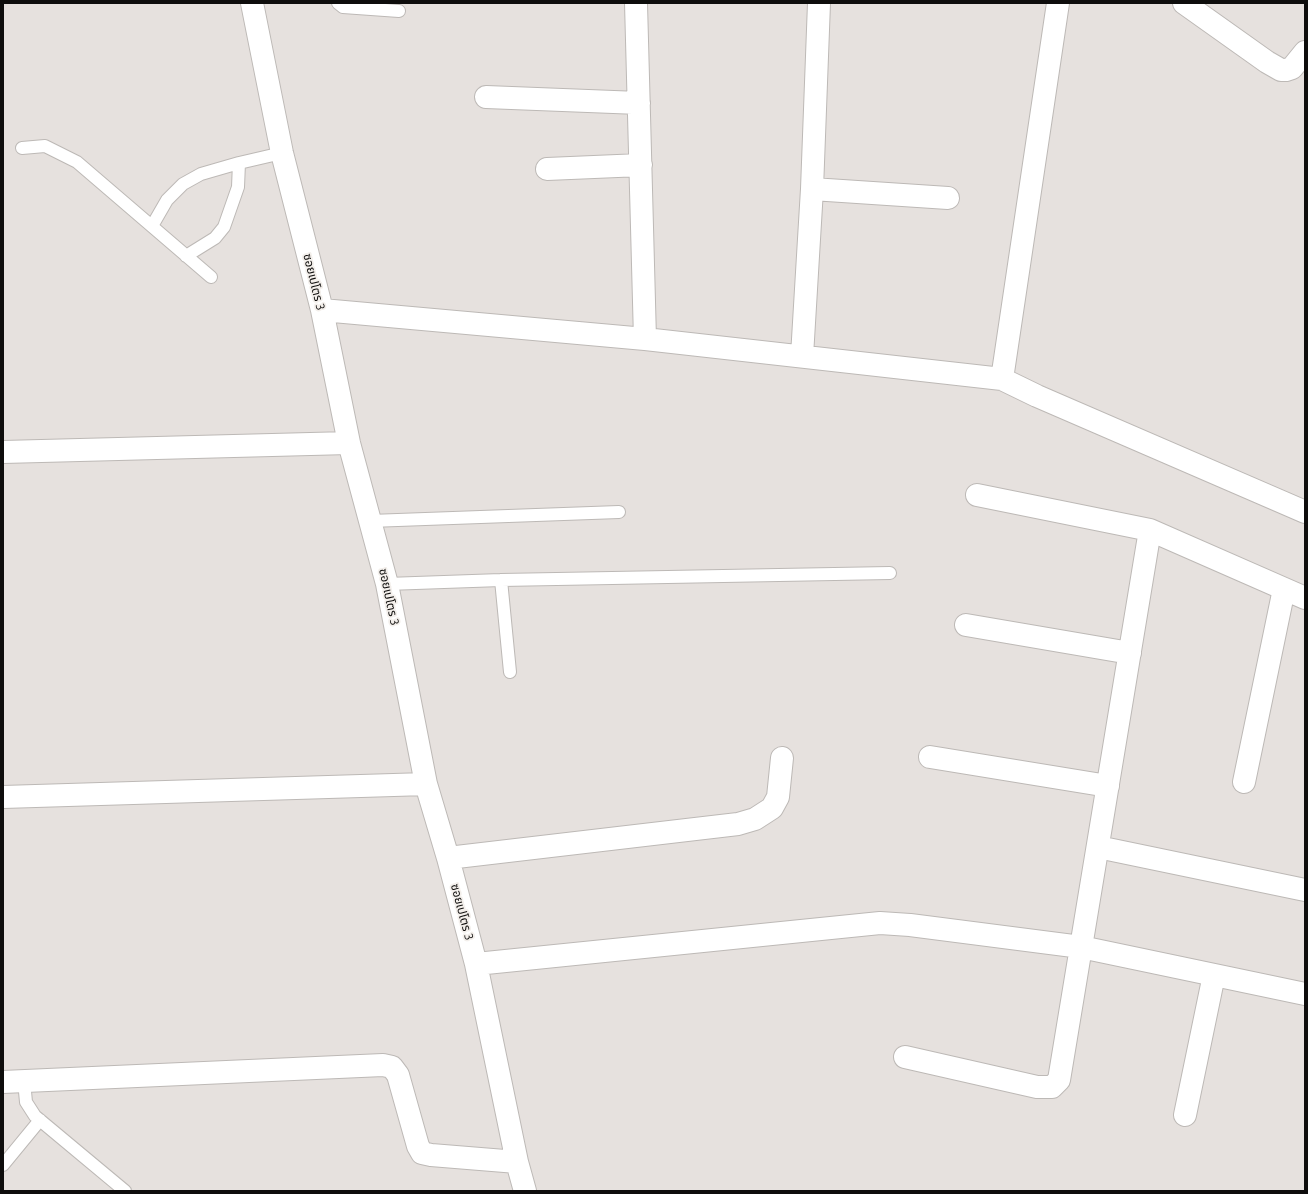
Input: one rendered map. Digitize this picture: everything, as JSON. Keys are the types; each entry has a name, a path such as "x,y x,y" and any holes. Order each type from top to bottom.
{"street":[{"name":"ซอยเปโตร 3","path":"252,3 282,153 322,310 349,443 387,584 426,784 448,858 476,964 517,1162 525,1191"},
{"path":"636,3 646,339"},
{"path":"802,356 812,189 819,3"},
{"path":"1002,379 1058,3"},
{"path":"1184,3 1267,62 1281,70 1292,68 1305,52"},
{"path":"486,97 639,103"},
{"path":"547,168 641,165"},
{"path":"812,189 948,198"},
{"path":"322,310 646,339 1002,379 1044,399 1305,512"},
{"path":"3,452 349,443"},
{"path":"977,495 1150,530 1305,598"},
{"path":"905,1057 1037,1087 1052,1087 1059,1080 1150,530"},
{"path":"1244,782 1284,589"},
{"path":"966,625 1130,653"},
{"path":"930,757 1108,786"},
{"path":"448,858 738,824 755,819 772,808 778,797 782,758"},
{"path":"3,797 426,784"},
{"path":"1098,847 1305,890"},
{"path":"476,964 880,923 910,925 1081,947 1305,994"},
{"path":"1185,1115 1214,975"},
{"path":"14,1082 384,1065 392,1067 398,1075 416,1138 422,1152 431,1155 517,1162"}],"lane":[{"path":"338,3 343,7 399,12"},
{"path":"22,148 45,146 77,162 211,277"},
{"path":"152,226 168,200 183,184 201,174 238,163 282,153"},
{"path":"186,256 215,238 224,226 238,187 238,163"},
{"path":"370,521 618,512"},
{"path":"387,584 501,580 890,573"},
{"path":"501,580 510,672"},
{"path":"14,1082 35,1116 125,1191"},
{"path":"3,1165 40,1120"}]}
